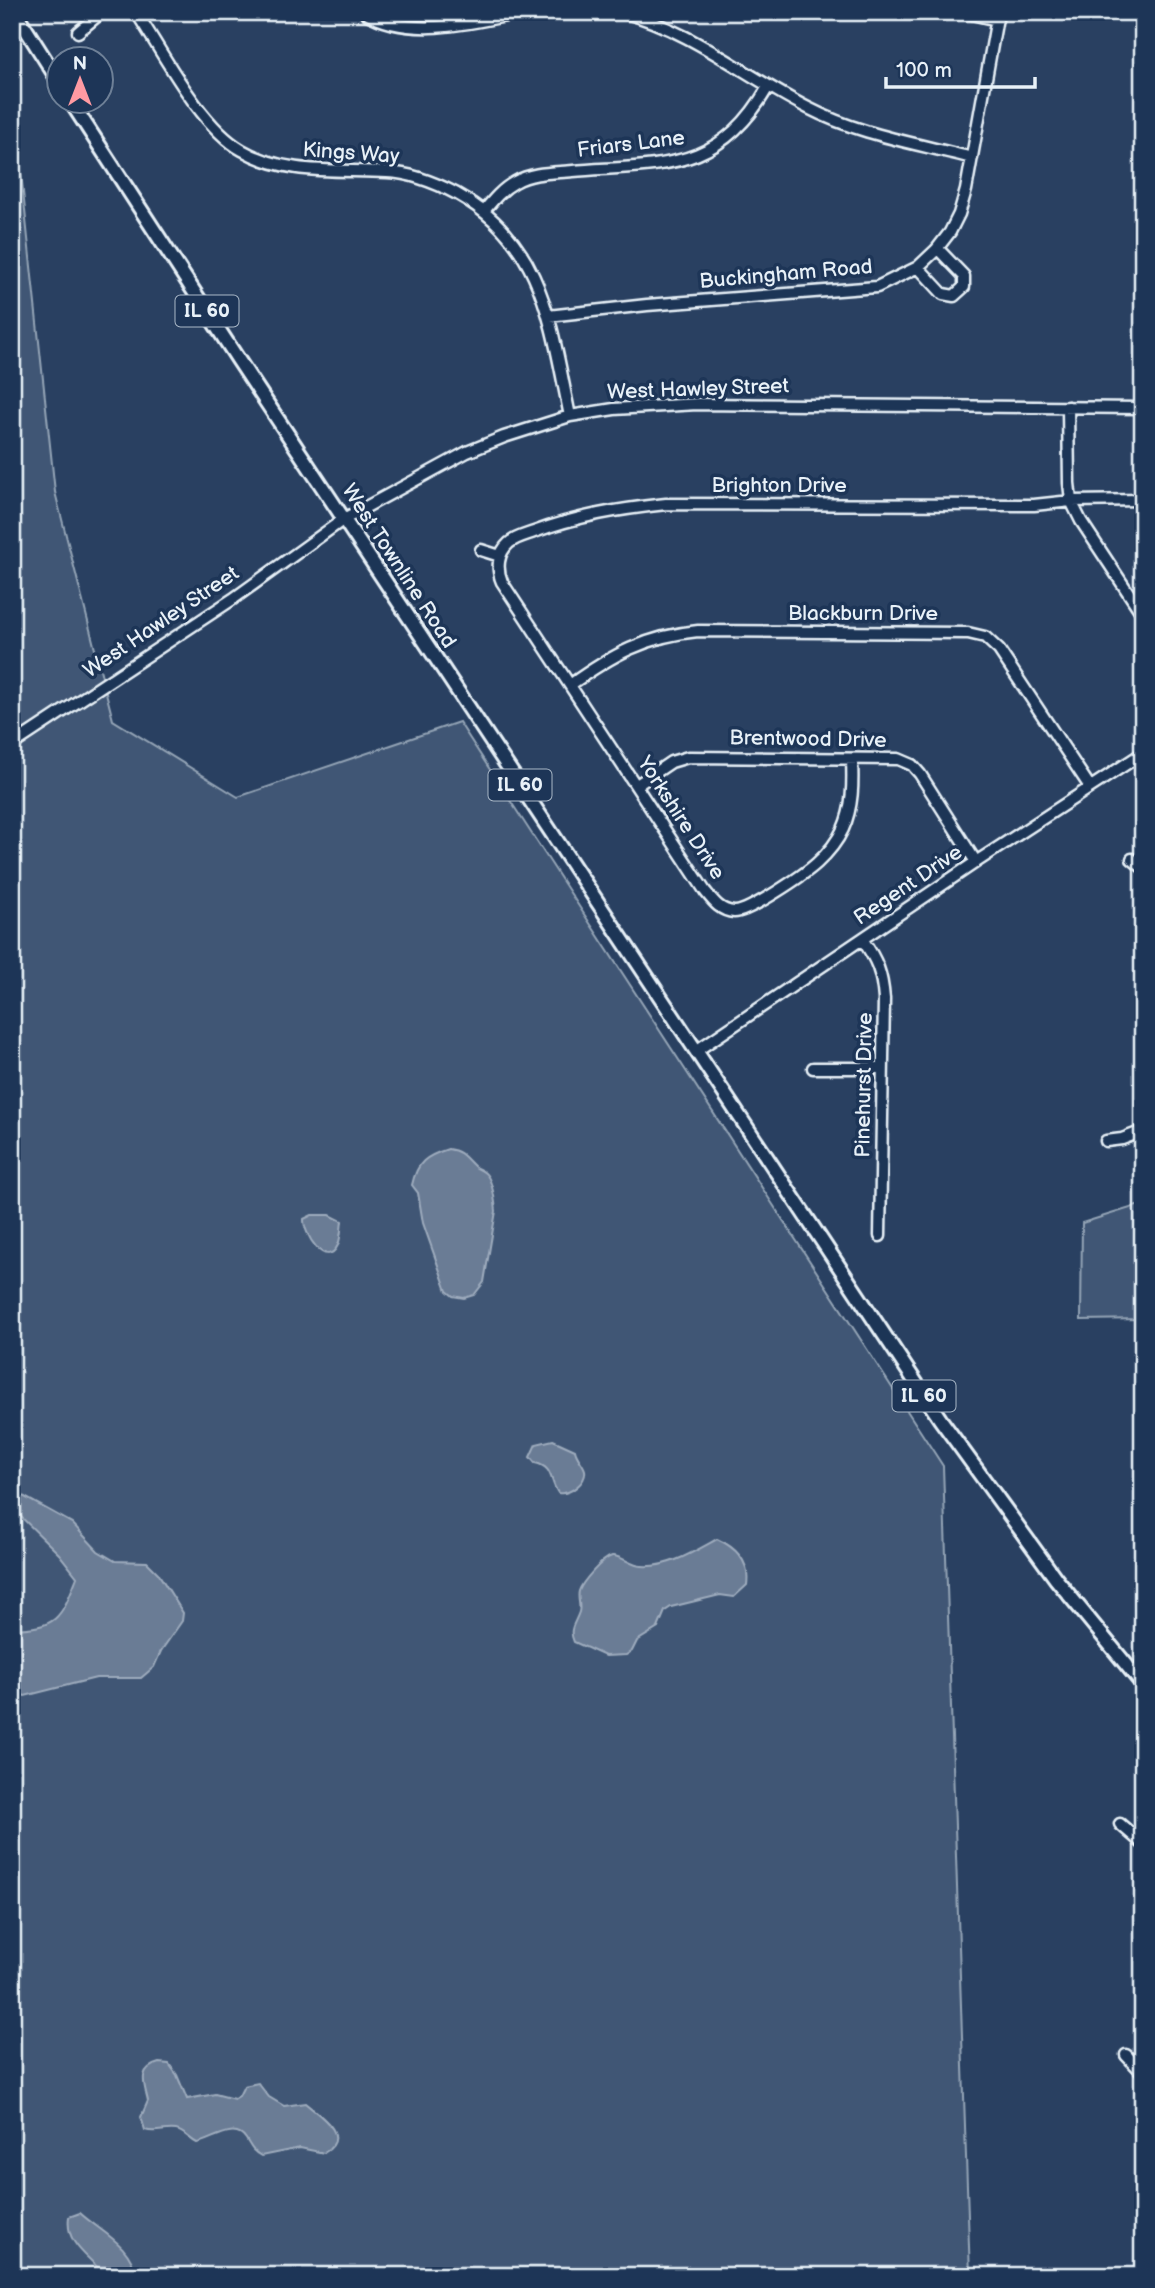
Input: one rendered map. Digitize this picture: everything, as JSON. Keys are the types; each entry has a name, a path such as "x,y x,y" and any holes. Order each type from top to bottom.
{"main road":[{"path":"15,12 46,61"},
{"name":"West Townline Road","path":"80,116 696,1051"},
{"name":"IL 60","path":"696,1051 940,1419 1056,1579 1143,1685"}],"street":[{"path":"78,32 102,12"},
{"name":"Kings Way","path":"136,12 202,114 221,136 240,149 268,162 293,169 390,172 423,180 441,186 484,211 506,232 529,263 538,282 570,416"},
{"path":"364,12 393,25 424,28 527,12"},
{"path":"622,12 671,28 811,110 866,132 972,158"},
{"path":"963,12 997,16"},
{"name":"Buckingham Road","path":"548,316 647,305 877,287 918,267 937,249 959,214 972,158 997,16"},
{"name":"Friars Lane","path":"484,211 503,190 535,174 674,162 705,152 739,129 754,111 768,87"},
{"path":"918,267 943,294 954,296 964,287 964,276 937,249"},
{"name":"West Hawley Street","path":"12,746 233,598 344,519 442,463 504,437 570,416 697,404 1143,408"},
{"path":"1068,407 1071,500 1081,521 1143,615"},
{"name":"Brighton Drive","path":"500,556 507,544 514,539 552,525 606,512 666,504 1034,505 1071,500 1143,500"},
{"path":"481,550 500,556"},
{"name":"Yorkshire Drive","path":"500,556 498,569 502,582 714,902 727,911 742,912 816,865 835,845 849,813 852,760"},
{"name":"Blackburn Drive","path":"570,685 640,642 676,633 968,633 992,641 1090,787"},
{"name":"Regent Drive","path":"696,1051 1143,753"},
{"name":"Brentwood Drive","path":"637,785 671,762 688,757 898,759 912,765 976,862"},
{"path":"1132,859 1143,869"},
{"name":"Pinehurst Drive","path":"862,939 875,958 882,977 884,999 880,1237"},
{"path":"813,1068 882,1068"},
{"path":"1105,1141 1122,1139 1143,1131"},
{"path":"1121,1824 1143,1844"},
{"path":"1126,2055 1143,2073"}],"shaded area":[{"path":"12,88 55,492 113,720 238,797 459,722 943,1466 970,2276 12,2276"},
{"path":"448,1149 460,1153 484,1172 490,1180 496,1211 484,1282 474,1295 464,1298 453,1296 447,1291 423,1223 418,1193 412,1185 424,1161"},
{"path":"1143,1204 1143,1319 1081,1320 1082,1223"},
{"path":"312,1215 330,1215 342,1221 339,1242 333,1252 322,1252 307,1233 304,1219"},
{"path":"553,1440 575,1450 585,1470 580,1484 567,1492 558,1493 548,1471 530,1457 536,1444"},
{"path":"12,1490 72,1523 98,1551 115,1561 147,1562 158,1573 183,1613 182,1621 161,1651 154,1667 141,1678 96,1678 25,1696 12,1691 12,1629 40,1626 56,1618 67,1602 77,1577 59,1554 12,1508"},
{"path":"717,1539 731,1547 744,1563 747,1585 734,1597 720,1595 671,1607 665,1611 658,1628 637,1641 632,1651 626,1655 605,1656 574,1642 572,1630 579,1610 579,1591 588,1576 603,1561 615,1556 638,1566 652,1566 681,1558"},
{"path":"159,2063 169,2064 187,2099 215,2094 234,2099 239,2096 244,2086 258,2083 269,2097 284,2106 305,2103 331,2126 335,2140 324,2153 300,2148 261,2156 236,2132 197,2143 176,2130 145,2130 141,2117 148,2101 145,2074 147,2069"},
{"path":"80,2213 122,2247 136,2276 105,2276 80,2250 71,2235 69,2217"}]}
